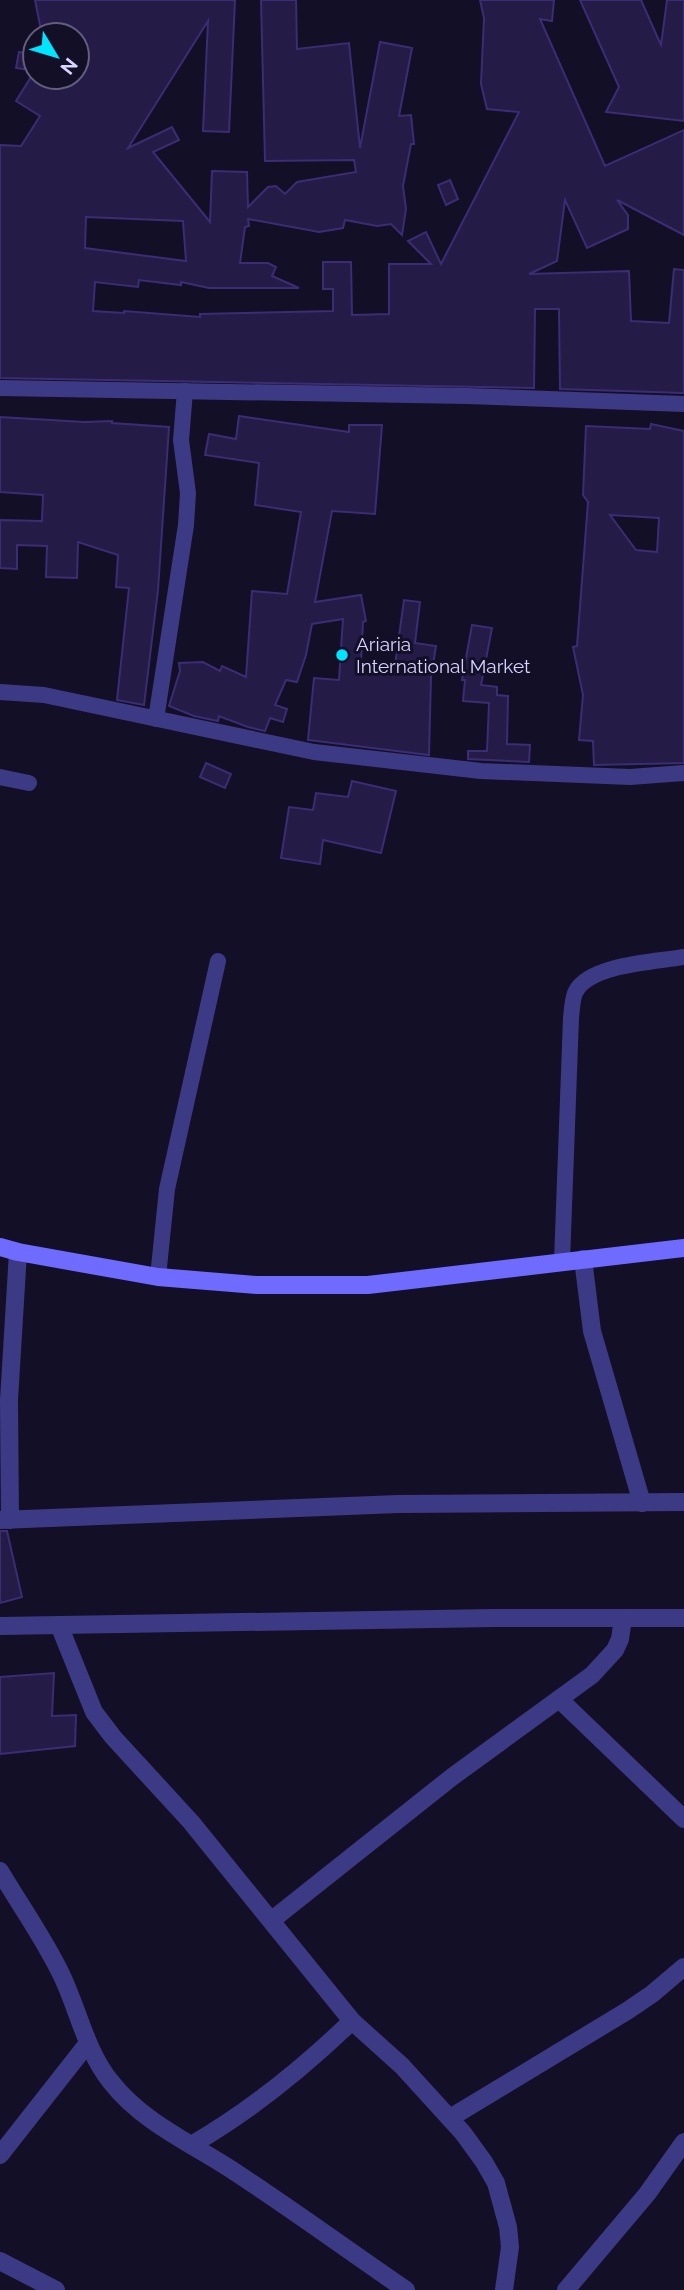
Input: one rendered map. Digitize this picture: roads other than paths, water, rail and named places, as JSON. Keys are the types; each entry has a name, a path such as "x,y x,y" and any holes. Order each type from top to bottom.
{"main road":[{"path":"0,1247 158,1277 257,1285 368,1285 684,1248"}],"street":[{"path":"0,388 467,396 684,404"},
{"path":"156,719 186,525 188,493 181,440 185,391"},
{"path":"0,692 44,695 314,752 481,771 630,777 684,773"},
{"path":"0,777 29,783"},
{"path":"562,1262 570,1018 576,991 589,976 613,969 684,957"},
{"path":"158,1277 167,1189 218,961"},
{"path":"18,1252 5,1520 398,1504 684,1502"},
{"path":"583,1259 592,1331 642,1503"},
{"path":"272,1920 452,1777 592,1675 608,1659 620,1639 623,1618"},
{"path":"0,1626 684,1618"},
{"path":"59,1625 94,1712 113,1737 191,1822 352,2021 402,2066 450,2118 484,2162 496,2183 504,2207 510,2247 504,2290"},
{"path":"559,1699 684,1819"},
{"path":"0,1871 62,1976 88,2043 110,2080 126,2099 167,2131 193,2144 406,2290"},
{"path":"450,2118 627,2011 684,1967"},
{"path":"193,2144 250,2108 315,2056 352,2021"},
{"path":"0,2155 88,2043"},
{"path":"566,2290 646,2194 684,2143"},
{"path":"0,2261 56,2290"}],"place":[{"name":"Ariaria International Market","path":"342,655"}]}
